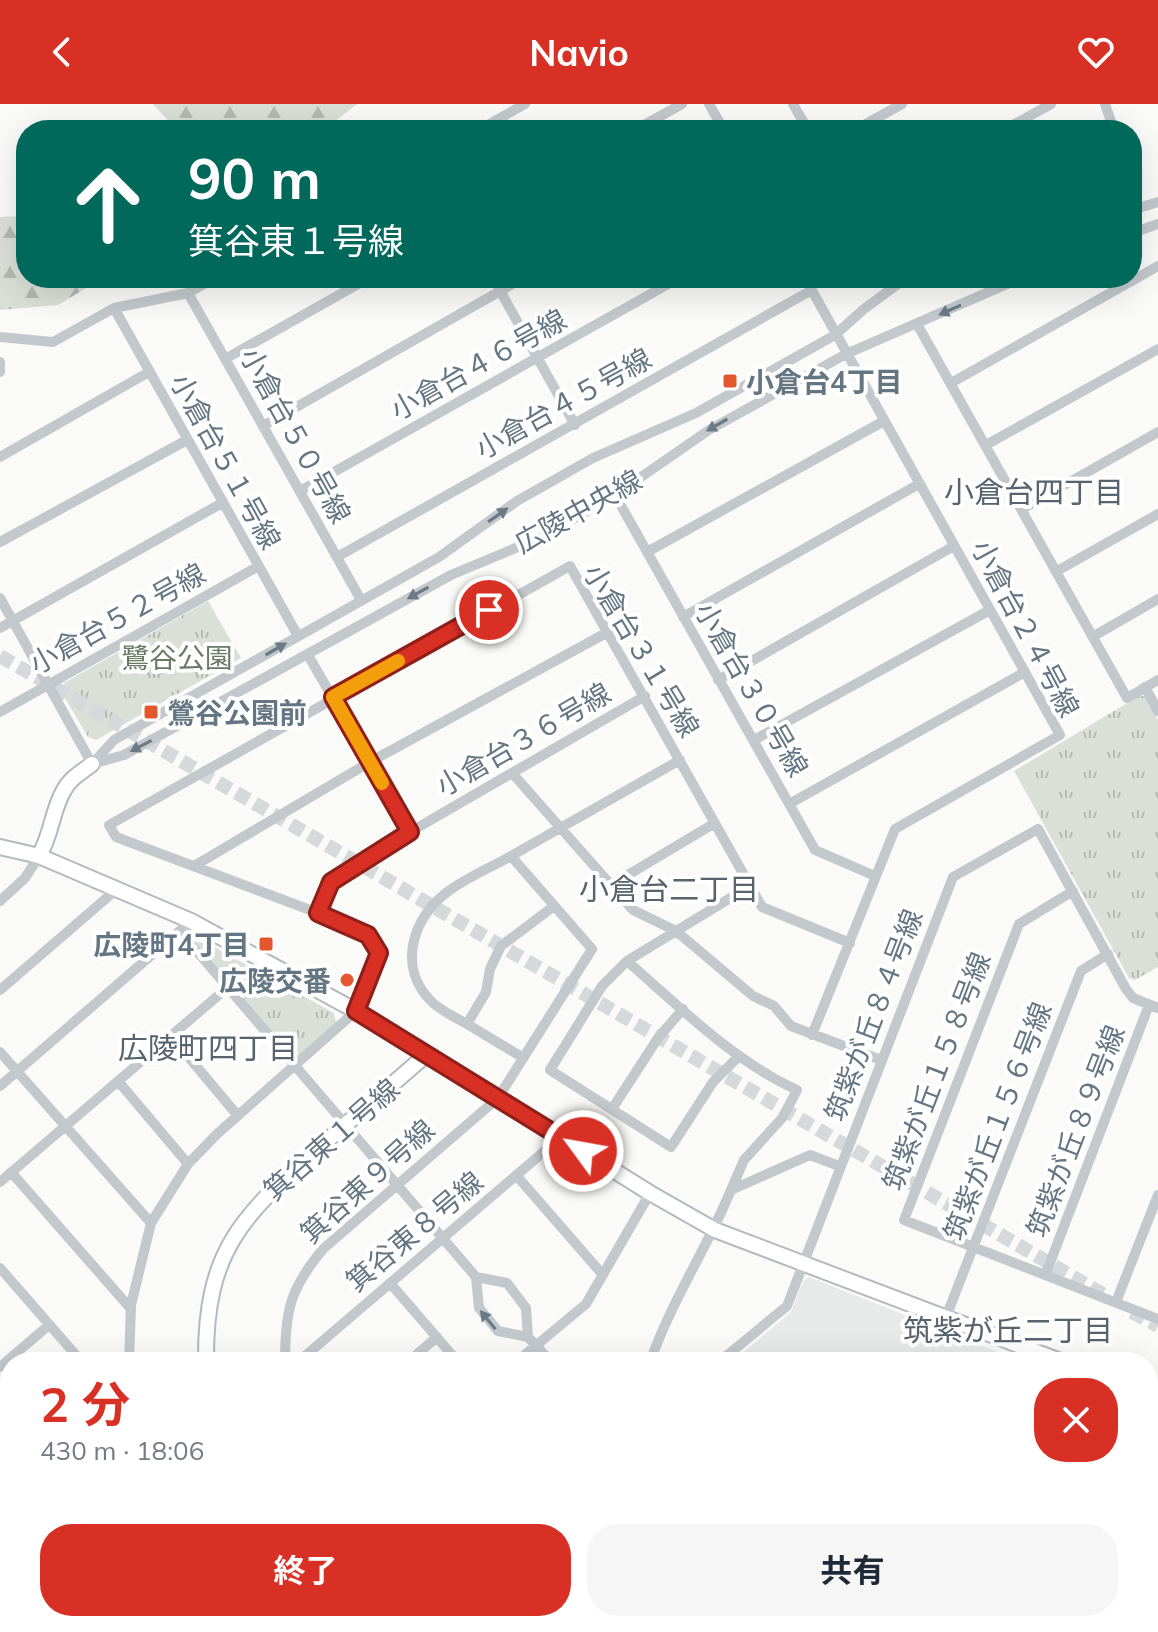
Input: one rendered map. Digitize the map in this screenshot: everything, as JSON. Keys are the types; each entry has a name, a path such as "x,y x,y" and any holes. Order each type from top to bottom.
{"street":[{"path":"497,120 525,104"},
{"path":"653,120 682,104"},
{"path":"873,120 902,104"},
{"path":"1022,120 1051,104"},
{"path":"0,337 53,342 114,308 188,293 197,288"},
{"path":"225,359 351,288"},
{"path":"498,288 575,425"},
{"path":"263,426 505,288"},
{"name":"小倉台４６号線","path":"300,491 661,288"},
{"name":"広陵中央線","path":"39,856 51,832 63,790 114,740 439,557 517,501 593,458 696,413 835,335 885,288"},
{"name":"広陵中央線","path":"92,764 124,755 451,575 542,537 615,495 709,430 846,354 998,288"},
{"path":"951,383 1119,288"},
{"name":"小倉台２４号線","path":"812,290 1060,735 895,829 812,1035"},
{"name":"小倉台４５号線","path":"337,557 812,290"},
{"name":"小倉台５０号線","path":"188,293 361,600"},
{"name":"小倉台５１号線","path":"114,308 298,636"},
{"path":"917,324 1127,698 1158,680"},
{"path":"986,445 1158,349"},
{"path":"0,362 0,372"},
{"path":"0,457 149,372"},
{"path":"647,552 884,421"},
{"path":"1022,509 1158,432"},
{"path":"0,542 187,440"},
{"path":"683,617 919,484"},
{"name":"小倉台３０号線","path":"615,495 815,850 875,876"},
{"path":"0,628 222,503"},
{"path":"1057,571 1158,514"},
{"path":"718,680 954,546"},
{"name":"小倉台３１号線","path":"356,1011 379,953 368,935 116,837 109,825 570,566 762,907 850,943"},
{"name":"小倉台５２号線","path":"0,712 257,567"},
{"path":"0,598 92,764"},
{"path":"1094,636 1158,599"},
{"path":"754,740 990,610"},
{"path":"194,866 370,762 608,632"},
{"path":"308,655 410,832"},
{"path":"789,804 1025,672"},
{"path":"1145,687 1158,711"},
{"name":"小倉台３６号線","path":"318,913 331,882 410,832 645,696"},
{"path":"522,1057 432,1003 417,984 413,966 413,937 423,916 446,892 680,760"},
{"path":"513,774 633,910 676,931 753,996 774,1006 791,1026 881,1060"},
{"path":"611,885 715,823"},
{"name":"筑紫が丘８４号線","path":"731,1352 787,1306 953,877 1038,829 1073,891"},
{"name":"箕谷東１号線","path":"0,847 39,856 191,921 356,1011 427,1054 262,1199 234,1235 210,1300 206,1352"},
{"path":"0,901 25,878 39,856"},
{"path":"467,1024 486,992 490,969 501,946 554,906 511,856"},
{"path":"738,1057 713,1082 671,1147 550,1070 602,986 627,961 750,886"},
{"path":"0,990 117,889"},
{"path":"1073,891 1133,998 1154,1007"},
{"name":"筑紫が丘１５８号線","path":"1073,891 1019,924 904,1220 1158,1319"},
{"name":"箕谷東９号線","path":"285,1352 285,1327 301,1276 323,1249 498,1098 592,949 554,906"},
{"path":"191,921 189,942 476,1277 479,1308 498,1331 532,1341 542,1352"},
{"path":"0,1086 191,921"},
{"name":"筑紫が丘１５６号線","path":"946,1317 1081,971 1108,954"},
{"path":"627,961 738,1057 765,1075 797,1090 783,1117 744,1160 715,1230 657,1352"},
{"path":"0,1182 227,988"},
{"name":"筑紫が丘８９号線","path":"1046,1273 1154,1007"},
{"path":"612,1109 658,1038 683,1009"},
{"path":"129,1352 131,1309 138,1268 151,1223 188,1164 356,1011"},
{"path":"171,1036 238,1116"},
{"path":"0,1052 151,1223"},
{"path":"427,1054 715,1230 1037,1352"},
{"path":"118,1081 188,1164"},
{"name":"箕谷東８号線","path":"310,1352 561,1137"},
{"path":"731,1190 810,1155 839,1166"},
{"path":"11,1172 131,1309"},
{"path":"516,1175 603,1275"},
{"path":"524,1352 532,1341 586,1304 650,1193"},
{"path":"1116,1302 1158,1195"},
{"path":"1,1271 73,1352"},
{"path":"476,1277 507,1283 526,1308 532,1341"},
{"path":"390,1283 450,1352"},
{"path":"18,1352 49,1325"},
{"path":"420,1352 437,1337"}],"shaded area":[{"path":"809,1277 998,1352 744,1352 791,1312 803,1281"}],"green space":[{"path":"153,104 357,104 337,120 168,120"},
{"path":"16,216 16,288 86,288 58,305 0,310 0,217"},
{"name":"鷺谷公園","path":"208,601 241,658 96,740 88,737 62,693 64,683"},
{"path":"1139,696 1145,696 1158,720 1158,967 1135,980 1129,978 1014,771"},
{"path":"196,942 207,943 334,1013 336,1023 299,1055 290,1054"}],"tunnel":[{"path":"0,656 1108,1297"},
{"path":"1132,1312 1158,1326"}],"slow traffic":[{"path":"382,783 333,697 398,661"}],"place":[{"name":"小倉台4丁目","path":"730,381"},
{"name":"鶯谷公園前","path":"151,712"},
{"name":"広陵町4丁目","path":"266,944"},
{"name":"広陵交番","path":"347,980"}],"district":[{"name":"小倉台四丁目","path":"1034,492"},
{"name":"小倉台二丁目","path":"669,889"},
{"name":"広陵町四丁目","path":"208,1048"},
{"name":"筑紫が丘二丁目","path":"1008,1330"}],"route":[{"path":"489,610 333,697 410,832 331,882 318,913 368,935 379,953 356,1011 583,1151"}]}
